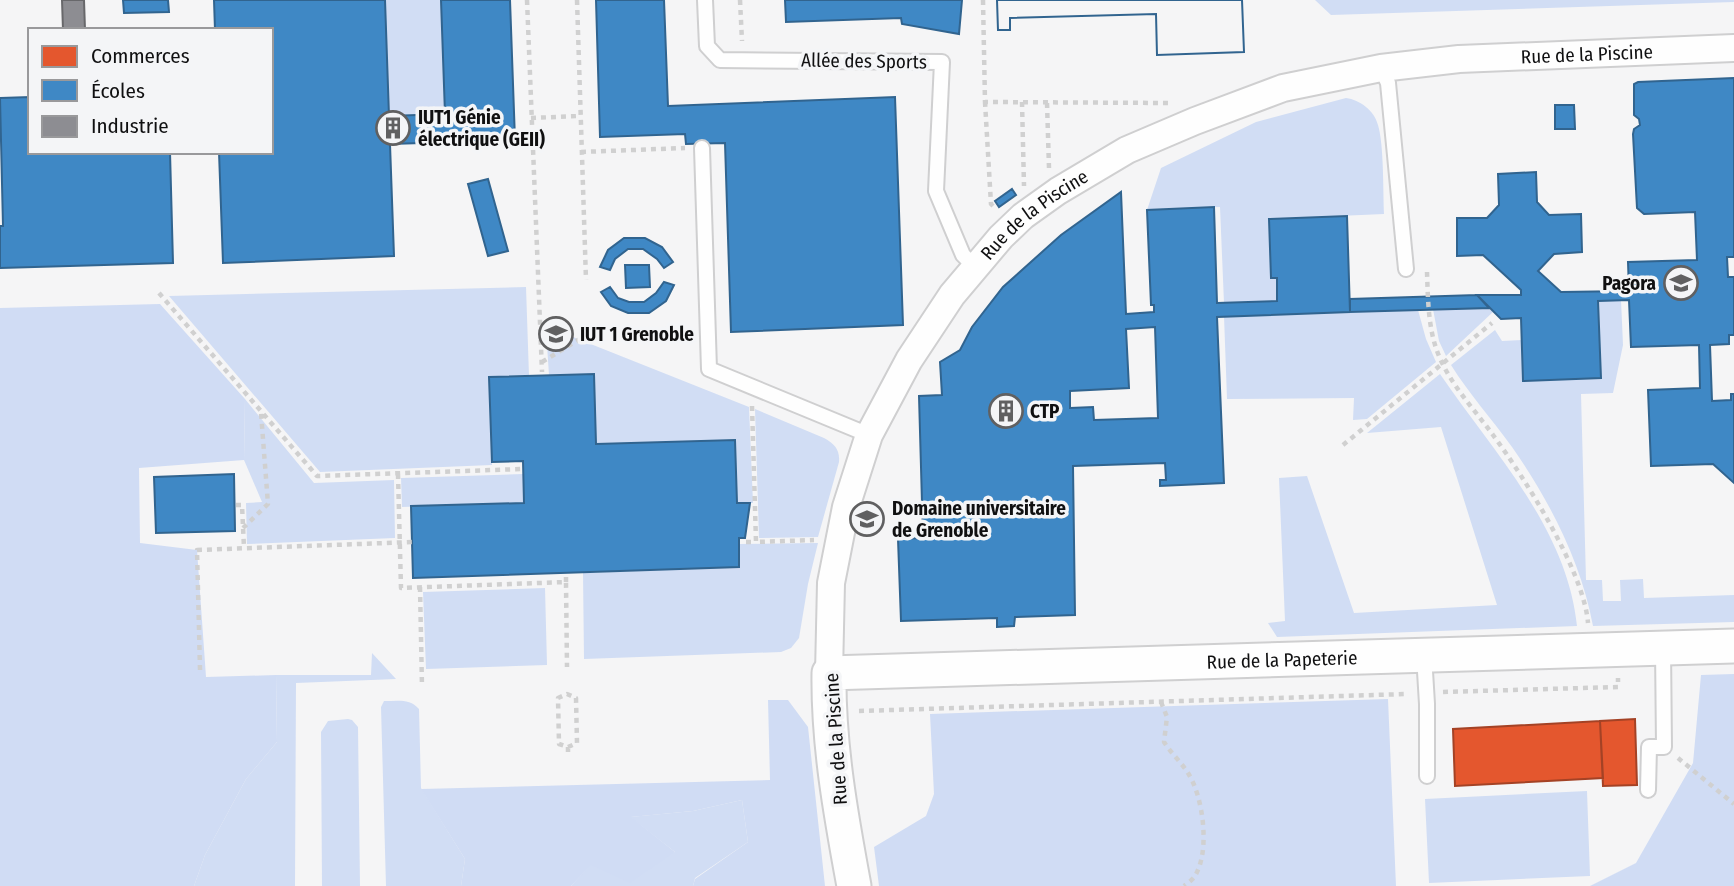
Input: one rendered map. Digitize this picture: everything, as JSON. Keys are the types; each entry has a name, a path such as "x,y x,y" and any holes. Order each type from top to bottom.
{"street":[{"name":"Rue de la Piscine","path":"854,886 836,771 829,673 831,583 846,507 869,435 909,360 974,266 1023,216 1058,191 1127,150 1195,121 1283,89 1381,68 1458,59 1734,48"},
{"name":"Rue de la Papeterie","path":"829,673 1734,646"}],"lane":[{"name":"Allée des Sports","path":"705,0 707,46 720,60 942,62 936,191 963,255 974,266"},
{"path":"1381,68 1388,83 1406,269"},
{"path":"702,148 709,369 869,435"},
{"path":"1648,789 1648,747 1664,747 1663,648"},
{"path":"1424,655 1427,776"}],"path":[{"path":"527,0 542,372"},
{"path":"577,0 586,280"},
{"path":"740,0 743,59"},
{"path":"982,0 985,102 991,204 994,207"},
{"path":"985,102 1173,103"},
{"path":"1022,102 1024,192"},
{"path":"1047,103 1049,174"},
{"path":"531,118 579,116"},
{"path":"581,152 702,148"},
{"path":"159,293 317,476 523,469"},
{"path":"1428,297 1432,332 1443,364 1469,404 1516,466 1541,510 1581,590 1589,626"},
{"path":"1343,445 1492,323"},
{"path":"542,362 593,331"},
{"path":"752,405 756,542"},
{"path":"243,528 268,504 261,411"},
{"path":"398,474 401,588 566,582"},
{"path":"236,505 242,505 244,548"},
{"path":"746,542 823,540"},
{"path":"200,670 197,550 413,542"},
{"path":"566,573 567,667"},
{"path":"420,587 422,687"},
{"path":"855,712 1618,687 1618,667"},
{"path":"567,694 576,698 577,743 568,747 559,744 558,698 567,694"},
{"path":"1161,702 1167,717 1164,742 1188,774 1198,800 1203,826 1203,852 1196,875 1184,886"},
{"path":"568,747 568,755"},
{"path":"1664,747 1734,804"}],"shaded area":[{"path":"385,0 441,0 445,114 389,116"},
{"path":"1315,0 1734,0 1734,2 1331,15"},
{"path":"1346,98 1366,107 1378,125 1384,214 1269,219 1271,278 1277,278 1277,301 1224,303 1220,207 1147,210 1161,168 1256,122"},
{"path":"526,287 529,376 489,378 492,465 320,472 169,296"},
{"path":"1621,300 1623,345 1613,393 1581,394 1586,580 1602,580 1603,601 1621,601 1620,580 1643,579 1644,598 1734,595 1734,622 1593,626 1572,555 1551,510 1512,447 1451,365 1495,330 1502,341 1522,340 1523,381 1601,378 1598,301"},
{"path":"160,304 245,399 244,460 139,468 140,543 197,550 206,677 276,675 277,742 246,779 205,855 194,886 0,886 0,308"},
{"path":"1489,308 1493,312 1446,356 1439,341 1433,309"},
{"path":"1418,310 1436,362 1367,419 1353,420 1354,398 1227,399 1224,316"},
{"path":"558,331 749,407 753,503 737,503 735,440 596,444 594,374 549,375 547,345 551,334"},
{"path":"1440,374 1525,492 1543,524 1559,556 1570,590 1577,626 1277,637 1268,623 1285,621 1279,478 1307,476 1354,613 1497,605 1441,427 1367,433"},
{"path":"245,399 314,483 394,480 395,538 247,544 246,503 262,502 244,460"},
{"path":"755,409 824,438 838,451 839,462 818,537 759,538"},
{"path":"523,474 524,503 402,507 401,478"},
{"path":"818,543 799,638 791,648 781,652 584,659 583,573 739,567 739,544"},
{"path":"545,588 547,665 426,669 423,592"},
{"path":"372,653 396,679 296,683 295,886 194,886 205,855 246,779 277,742 276,675 371,675"},
{"path":"1734,674 1734,886 1590,886 1636,863 1693,763 1701,675"},
{"path":"1388,699 1396,886 879,886 874,847 926,816 934,794 930,714"},
{"path":"768,700 788,700 808,727 825,886 693,886 695,879 748,842 742,800 693,811 631,817 675,852 630,883 591,865 571,886 461,886 465,859 421,789 770,780"},
{"path":"384,701 407,702 419,709 421,788 465,859 461,886 386,886 381,707"},
{"path":"348,719 358,727 360,886 322,886 321,732 328,721"},
{"path":"1587,791 1590,876 1429,883 1425,799"},
{"path":"742,800 748,842 695,878 693,886 571,886 590,865 675,852 630,817 693,811"}],"building: Commerces":[{"path":"1635,719 1637,785 1603,786 1600,721"},
{"path":"1600,721 1603,778 1455,786 1453,729"}],"building: Écoles":[{"path":"123,0 168,0 169,12 124,13"},
{"name":"IUT1 Génie électrique (GEII)","path":"214,0 385,0 389,116 445,114 441,0 510,0 515,140 390,144 394,256 223,263 219,154 273,154 273,28 215,28"},
{"path":"596,0 664,0 668,106 895,97 903,325 731,332 725,143 686,144 685,134 600,137"},
{"path":"785,0 962,0 959,34 902,24 901,18 786,22"},
{"path":"997,0 1242,0 1244,52 1157,55 1156,14 1010,18 1010,30 998,30"},
{"path":"997,0 1242,0 1244,52 1157,55 1156,14 1010,18 1010,30 998,30"},
{"name":"Pagora","path":"1734,78 1734,257 1727,257 1728,277 1734,277 1734,335 1729,335 1729,344 1710,345 1712,401 1731,400 1731,394 1734,394 1734,483 1713,464 1651,466 1648,390 1700,388 1699,345 1631,347 1629,300 1598,301 1601,378 1523,381 1521,318 1501,319 1477,295 1521,295 1521,290 1483,255 1457,256 1457,218 1487,218 1499,205 1498,174 1536,172 1537,202 1549,215 1581,214 1582,252 1554,254 1538,271 1561,292 1629,291 1628,262 1697,260 1695,212 1644,214 1637,208 1633,134 1634,129 1640,125 1639,119 1634,115 1634,84"},
{"path":"28,97 28,154 170,154 173,263 0,268 0,226 3,226 0,98"},
{"path":"1555,105 1574,105 1575,129 1555,129"},
{"path":"488,179 508,251 488,256 468,184"},
{"path":"1012,189 1016,195 999,207 995,201"},
{"name":"CTP","path":"1121,192 1126,314 1154,312 1154,305 1151,305 1147,210 1214,207 1217,303 1277,301 1277,278 1271,278 1269,219 1347,216 1350,312 1217,317 1224,483 1160,486 1160,480 1166,480 1165,463 1073,466 1075,615 1015,617 1014,626 997,627 997,618 901,621 898,539 923,538 919,396 942,395 940,362 960,350 972,327 1003,287 1061,235","holes":["1155,327 1158,418 1094,420 1093,407 1070,408 1070,391 1129,388 1126,329"]},
{"path":"624,238 645,238 662,247 673,262 664,268 643,249 628,249 615,259 610,270 600,267 608,250"},
{"path":"625,265 649,265 650,287 626,288"},
{"path":"664,282 674,285 666,301 649,313 628,313 611,306 601,292 610,287 618,298 629,302 644,302 656,293"},
{"path":"1477,295 1489,308 1350,312 1350,299"},
{"path":"594,374 596,444 735,440 737,503 750,503 745,538 739,538 739,567 413,578 411,506 524,503 523,461 492,462 489,377"},
{"path":"234,474 235,531 156,533 154,477"}],"building: Industrie":[{"path":"62,0 84,0 85,28 63,28"}],"place":[{"name":"IUT1 Génie électrique (GEII)","path":"393,128"},
{"name":"Pagora","path":"1681,283"},
{"name":"IUT 1 Grenoble","path":"556,334"},
{"name":"CTP","path":"1006,411"},
{"name":"Domaine universitaire de Grenoble","path":"867,519"}]}
